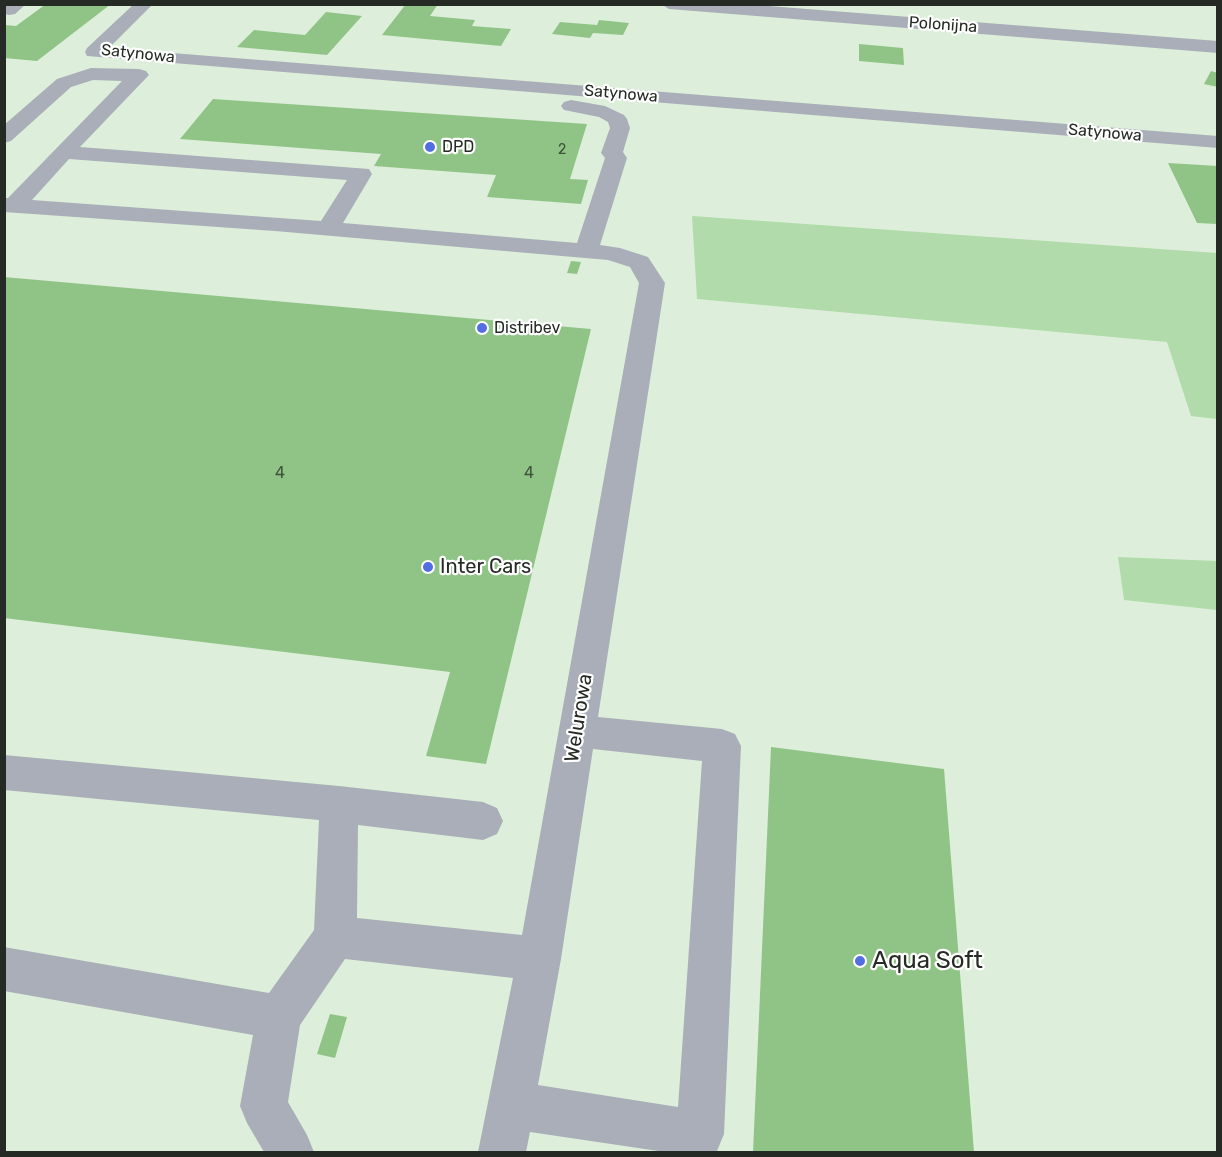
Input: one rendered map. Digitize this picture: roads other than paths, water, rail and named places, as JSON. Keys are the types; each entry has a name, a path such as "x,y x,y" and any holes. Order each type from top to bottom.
{"street":[{"name":"Satynowa","path":"145,4 94,52 1218,142"},
{"name":"Polonijna","path":"669,4 765,8 1218,47"},
{"path":"4,137 64,83 75,78 107,73 550,104 605,112 617,119 620,128 612,153 616,158 586,251 328,229 9,206"},
{"path":"9,206 139,75"},
{"path":"63,152 361,174 328,229"},
{"name":"Welurowa","path":"502,1152 539,959 652,283 639,262 626,256 586,251"},
{"path":"511,1105 700,1134 722,746 578,731"},
{"path":"4,772 339,804 483,821"},
{"path":"290,1152 264,1106 279,1017 335,937 339,804"},
{"path":"335,937 539,959"},
{"path":"4,969 279,1017"}],"place":[{"name":"DPD","path":"430,147"},
{"name":"Distribev","path":"482,328"},
{"name":"Inter Cars","path":"428,567"},
{"name":"Aqua Soft","path":"860,961"}]}
